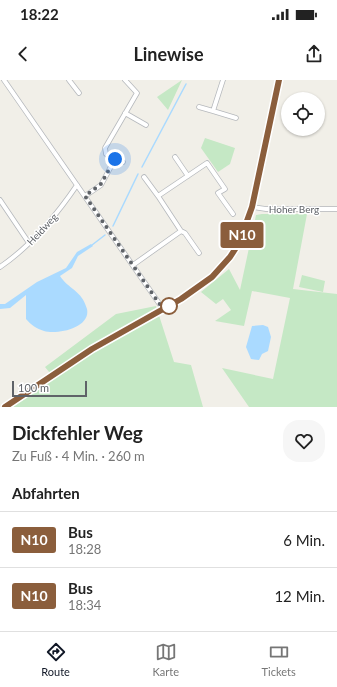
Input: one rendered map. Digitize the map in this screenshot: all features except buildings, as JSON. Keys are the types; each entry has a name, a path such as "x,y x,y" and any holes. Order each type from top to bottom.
{"street":[{"path":"4,80 163,309"},
{"path":"69,80 79,93"},
{"path":"123,162 106,154 105,148 137,93 125,80"},
{"path":"212,110 223,80"},
{"path":"5,407 92,349 163,309 212,277 230,257 239,243 252,207 279,80"},
{"path":"199,108 212,110 236,118"},
{"path":"125,113 146,125"},
{"path":"175,157 188,176"},
{"path":"85,196 101,184 115,159"},
{"path":"158,196 207,163 225,189 218,193 233,214"},
{"path":"144,177 181,231 185,233 199,253"},
{"name":"Heidweg","path":"0,267 29,243 49,222 77,185"},
{"path":"0,200 29,243"},
{"name":"Hoher Berg","path":"252,207 266,209 337,209"},
{"path":"133,264 181,231"}],"green space":[{"path":"182,80 168,110 157,97"},
{"path":"205,138 235,148 230,164 218,172 201,148"},
{"path":"307,214 293,289 337,294 337,407 249,407 222,368 273,379 290,298 252,291 244,326 215,321 231,310 223,299 216,304 201,292 229,269 240,290 256,215"},
{"path":"302,275 325,281 323,292 299,287"},
{"path":"156,306 174,362 191,365 203,407 13,407 54,378 45,367 116,314"}],"water":[{"path":"91,244 93,246 78,256 72,268 60,276 85,303 87,316 79,325 72,329 57,332 44,331 36,328 26,319 26,295 10,308 0,309 0,304 5,304 37,282 66,268 77,252"},
{"path":"263,325 268,327 271,337 268,351 262,354 259,360 251,359 246,347 252,326"}],"waterway":[{"path":"142,167 186,84"},
{"path":"113,226 138,174"},
{"path":"92,245 105,235"}],"bus line":[{"name":"N10","path":"5,407 92,349 181,299 212,277 221,268 239,243 252,207 279,80"}],"route":[{"path":"115,159 101,184 85,196 163,309 169,306"}]}
